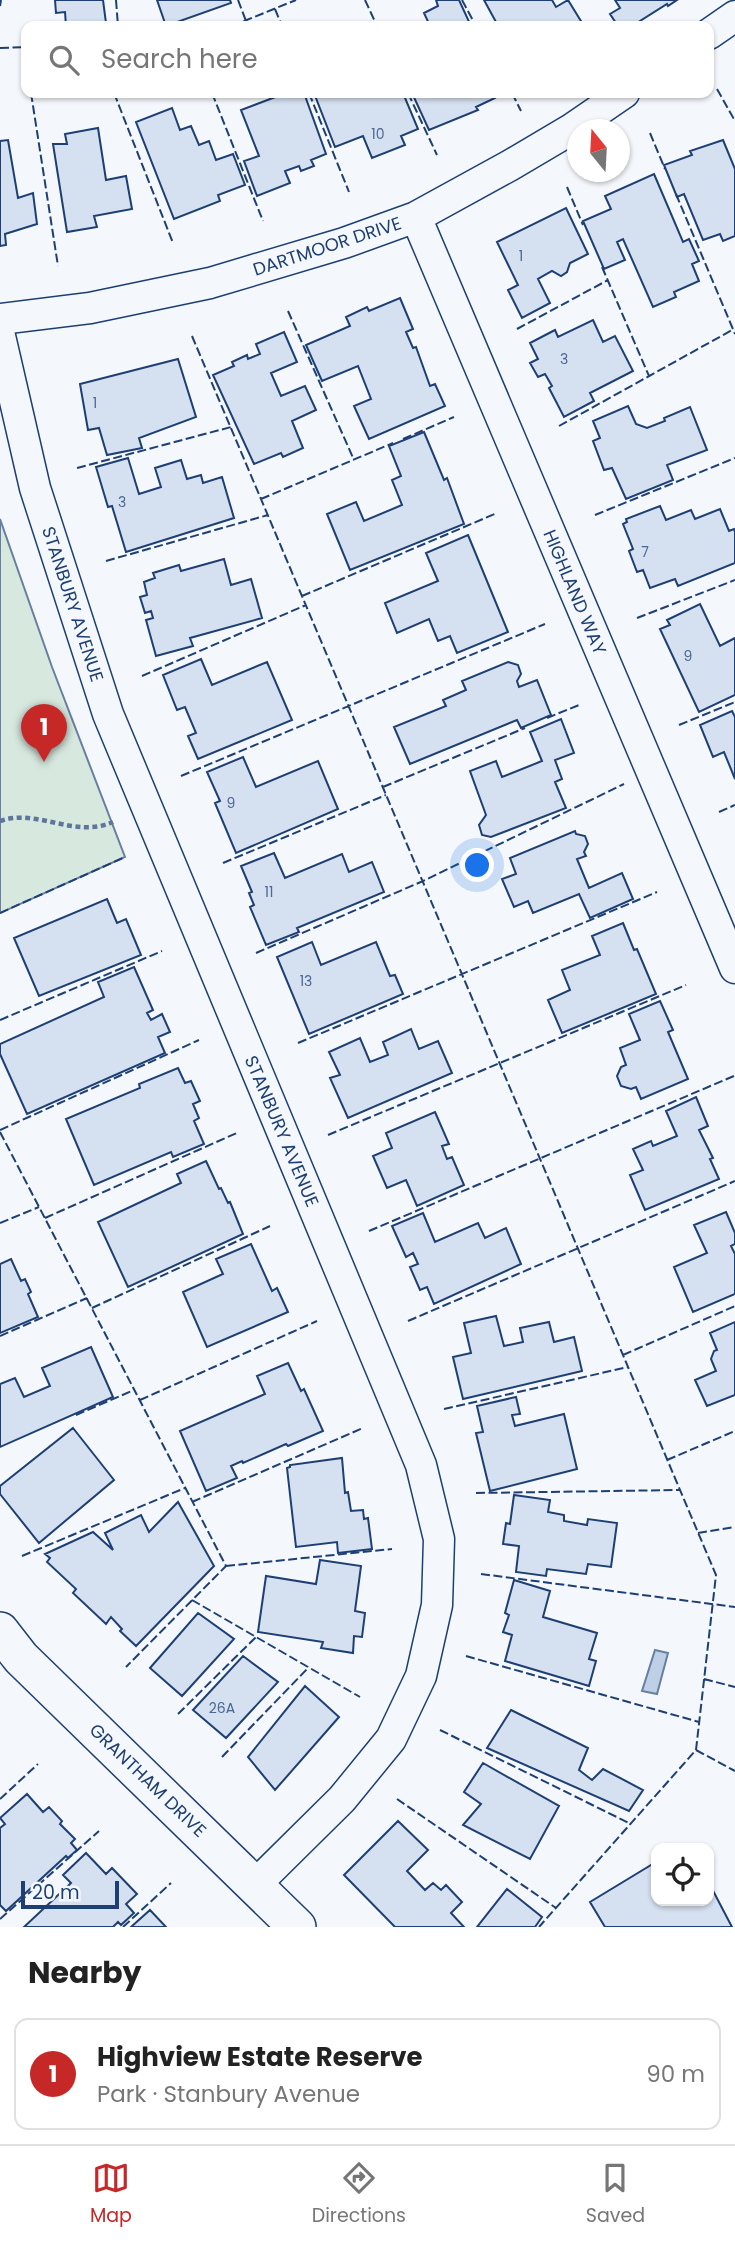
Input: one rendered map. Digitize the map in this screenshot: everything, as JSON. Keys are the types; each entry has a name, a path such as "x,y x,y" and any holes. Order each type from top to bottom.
{"street":[{"path":"714,31 735,16"},
{"name":"DARTMOOR DRIVE","path":"0,319 90,308 211,283 344,243 416,217 530,154 616,98"},
{"name":"HIGHLAND WAY","path":"416,217 735,968"},
{"name":"STANBURY AVENUE","path":"0,336 35,488 108,714 421,1465 439,1539 437,1605 421,1676 391,1739 342,1799 256,1884"},
{"name":"GRANTHAM DRIVE","path":"0,1631 21,1658 256,1884 297,1927"}],"path":[{"path":"0,814 3,820 37,819 74,828 99,828 113,822"}],"shaded area":[{"path":"0,519 52,667 125,857 0,913"}],"water":[{"path":"655,1650 668,1653 657,1694 642,1691"}],"building":[{"path":"55,0 103,0 106,21 66,21 65,12 56,13"},
{"path":"157,0 230,0 231,3 180,21 164,21"},
{"path":"436,0 459,0 469,21 428,21 424,13 438,6"},
{"path":"484,0 552,0 556,7 568,0 581,21 495,21"},
{"path":"615,0 677,0 640,21 615,21 610,14 620,8"},
{"path":"273,98 306,98 326,154 311,160 314,166 301,171 299,166 285,171 290,183 257,196 244,161 259,156 241,110"},
{"path":"316,98 405,98 418,129 401,136 405,145 372,158 363,136 335,147"},
{"path":"414,98 495,98 476,107 478,110 429,130"},
{"path":"172,108 180,130 191,126 199,145 209,141 216,160 233,154 245,185 218,195 220,201 174,219 136,122"},
{"path":"98,128 106,180 126,176 132,209 94,216 97,227 67,232 53,144 67,144 65,134"},
{"path":"8,140 18,198 33,193 37,224 5,234 6,245 0,246 0,141"},
{"path":"723,140 735,169 735,236 723,241 720,234 703,240 684,194 677,197 664,165 692,155 690,151"},
{"path":"654,174 683,242 689,239 699,261 692,264 699,281 674,292 676,297 653,307 623,239 617,242 625,260 604,269 583,221 611,209 605,196"},
{"path":"566,208 588,254 570,263 567,272 561,276 552,271 538,279 550,303 522,318 508,290 518,285 497,242"},
{"path":"400,298 413,329 406,332 413,348 416,347 430,386 435,384 445,406 369,439 354,406 371,399 358,366 322,381 306,345 350,326 346,317 367,307 369,311"},
{"path":"593,320 603,342 615,336 633,371 590,393 594,401 564,417 545,374 538,377 530,363 538,359 530,343 555,330 558,337"},
{"path":"284,332 297,362 271,373 281,396 305,386 316,410 292,421 303,448 283,457 281,453 254,464 213,375 234,366 232,362 247,355 248,359 260,354 256,344"},
{"path":"178,359 196,417 139,438 142,448 107,455 99,428 88,430 80,384"},
{"path":"628,406 636,424 647,428 690,407 707,450 667,465 673,480 626,499 612,468 604,470 593,441 600,438 593,421"},
{"path":"424,432 444,480 447,478 464,524 350,570 327,514 356,502 364,521 402,505 392,480 401,476 389,446"},
{"path":"128,458 139,494 161,487 155,468 181,460 187,479 201,475 203,483 222,477 234,518 126,552 112,506 108,507 96,467"},
{"path":"660,506 666,520 691,510 695,519 720,509 729,531 734,529 735,532 735,563 678,586 675,579 650,588 643,570 637,572 629,551 633,549 623,524 627,522 626,519"},
{"path":"468,535 508,632 457,653 450,636 438,641 429,619 397,633 385,603 438,581 426,553"},
{"path":"224,559 231,585 251,579 262,618 190,638 193,646 156,656 146,620 153,618 151,611 145,613 140,597 147,595 144,582 155,578 153,573 179,565 181,571"},
{"path":"700,604 720,646 735,638 735,695 699,712 660,629 670,625 667,620"},
{"path":"201,659 212,685 267,662 292,720 198,759 188,736 196,733 185,707 177,710 163,675"},
{"path":"508,662 518,665 521,674 517,681 519,687 537,680 551,715 521,728 517,720 410,764 394,727 446,706 443,700 466,690 462,681"},
{"path":"732,711 735,717 735,779 724,752 713,757 700,725"},
{"path":"561,719 574,753 555,760 562,779 555,782 566,808 491,837 482,835 479,825 486,815 470,771 496,761 502,777 542,761 530,732"},
{"path":"243,757 256,787 318,761 338,809 236,853 215,803 220,801 207,772"},
{"path":"575,831 576,834 585,836 588,844 584,852 586,856 577,859 589,888 622,873 633,899 590,918 579,894 533,913 528,901 514,907 502,879 516,874 510,858"},
{"path":"274,853 285,878 342,854 349,872 372,862 384,892 297,928 299,932 266,945 250,907 254,905 249,893 252,892 241,866"},
{"path":"107,899 117,923 126,919 141,955 39,996 14,938"},
{"path":"623,923 656,994 562,1033 548,1000 570,990 562,970 600,955 592,936"},
{"path":"312,942 321,965 376,942 390,976 395,975 403,994 309,1034 277,957"},
{"path":"134,967 153,1010 147,1013 151,1020 162,1014 170,1032 158,1037 165,1053 27,1114 0,1054 0,1044 104,997 98,982"},
{"path":"660,1001 673,1030 668,1032 688,1079 641,1099 636,1087 631,1089 621,1086 617,1076 621,1067 626,1065 620,1048 640,1040 629,1014"},
{"path":"411,1029 419,1049 438,1041 452,1073 348,1118 330,1078 340,1075 329,1052 360,1038 370,1062 388,1055 383,1042"},
{"path":"178,1068 185,1083 191,1081 200,1101 193,1104 199,1118 194,1121 204,1144 173,1157 171,1152 94,1185 66,1119 140,1088 139,1084"},
{"path":"696,1097 708,1126 699,1130 713,1158 710,1159 719,1179 645,1210 630,1175 643,1170 633,1149 651,1141 653,1146 677,1136 666,1111"},
{"path":"435,1112 449,1144 442,1146 447,1159 452,1157 464,1185 417,1206 406,1180 387,1188 373,1156 392,1148 386,1133"},
{"path":"206,1161 219,1189 221,1188 228,1203 230,1202 243,1234 128,1287 98,1222 181,1183 177,1174"},
{"path":"726,1212 735,1233 735,1244 731,1246 735,1254 735,1294 693,1312 674,1267 707,1253 694,1225"},
{"path":"423,1213 435,1242 478,1223 485,1238 506,1228 521,1264 434,1304 427,1287 420,1290 410,1267 418,1264 413,1253 406,1257 392,1226"},
{"path":"251,1244 272,1291 277,1288 288,1312 207,1347 183,1292 223,1274 216,1259"},
{"path":"11,1259 21,1281 25,1279 38,1317 0,1333 0,1264"},
{"path":"496,1316 504,1346 523,1342 520,1328 549,1322 554,1342 574,1337 582,1371 463,1399 453,1357 471,1353 464,1323"},
{"path":"735,1322 735,1395 707,1406 695,1380 716,1371 711,1359 717,1350 710,1333"},
{"path":"91,1347 113,1397 0,1447 0,1384 15,1378 24,1397 50,1386 42,1368"},
{"path":"288,1363 301,1391 304,1389 323,1431 231,1466 237,1478 206,1491 180,1431 265,1394 257,1376"},
{"path":"516,1397 520,1414 512,1415 515,1426 564,1414 577,1469 490,1491 476,1433 483,1432 477,1406"},
{"path":"73,1428 114,1480 39,1543 0,1494 0,1486"},
{"path":"342,1458 345,1493 348,1492 351,1511 363,1510 364,1519 368,1518 372,1549 338,1553 337,1542 296,1547 287,1468 290,1465"},
{"path":"514,1495 550,1500 548,1512 564,1515 564,1521 587,1525 588,1519 617,1523 611,1567 588,1564 586,1574 547,1569 546,1576 516,1572 519,1546 503,1544 506,1523 510,1524"},
{"path":"178,1502 214,1566 136,1646 120,1631 122,1629 111,1617 106,1624 73,1593 76,1589 47,1562 50,1558 45,1554 93,1532 113,1550 105,1533 141,1515 149,1532"},
{"path":"320,1560 361,1566 355,1611 365,1613 362,1637 354,1636 353,1653 321,1648 323,1642 258,1632 266,1576 316,1584"},
{"path":"514,1580 550,1591 543,1617 597,1633 589,1659 596,1661 589,1686 505,1661 512,1635 503,1632 509,1615 505,1613"},
{"path":"198,1613 234,1639 182,1696 150,1668"},
{"path":"243,1656 278,1682 226,1738 193,1710"},
{"path":"305,1686 339,1717 275,1790 248,1757"},
{"path":"511,1710 588,1748 579,1770 592,1780 603,1769 643,1790 629,1811 487,1748"},
{"path":"483,1763 559,1806 530,1859 463,1825 481,1804 464,1792"},
{"path":"27,1794 43,1812 49,1807 62,1821 60,1824 75,1839 71,1843 77,1850 68,1858 66,1856 6,1911 0,1905 0,1828 5,1824 0,1818"},
{"path":"398,1821 428,1850 407,1871 425,1890 433,1883 441,1890 446,1885 462,1902 451,1913 464,1927 395,1927 344,1875"},
{"path":"86,1853 106,1874 112,1868 137,1894 126,1904 134,1913 121,1925 118,1922 113,1927 24,1927 71,1883 63,1875"},
{"path":"651,1865 651,1906 714,1906 714,1893 732,1927 605,1927 590,1902"},
{"path":"507,1889 542,1917 535,1927 477,1927"},
{"path":"150,1910 166,1927 131,1927"}],"fence":[{"path":"0,6 1,0"},
{"path":"116,0 118,21"},
{"path":"238,0 246,21"},
{"path":"244,21 296,0"},
{"path":"365,0 375,21"},
{"path":"462,0 473,21"},
{"path":"275,9 280,21"},
{"path":"0,48 21,47"},
{"path":"717,89 735,121"},
{"path":"32,98 58,266"},
{"path":"116,98 173,243"},
{"path":"214,98 263,221"},
{"path":"311,98 349,192"},
{"path":"410,98 437,155"},
{"path":"514,98 521,111"},
{"path":"650,133 665,169"},
{"path":"567,187 583,225"},
{"path":"676,194 735,334"},
{"path":"602,267 649,376"},
{"path":"517,329 608,280"},
{"path":"288,311 354,460"},
{"path":"559,426 734,329"},
{"path":"192,336 716,1575 696,1750 539,1927"},
{"path":"403,439 454,417"},
{"path":"77,468 231,427"},
{"path":"261,499 393,443"},
{"path":"595,515 735,458"},
{"path":"302,596 497,513"},
{"path":"106,561 268,515"},
{"path":"637,618 735,580"},
{"path":"142,676 306,605"},
{"path":"181,776 545,624"},
{"path":"679,725 735,702"},
{"path":"547,718 579,705"},
{"path":"383,787 525,728"},
{"path":"256,953 423,881 624,784"},
{"path":"223,863 386,795"},
{"path":"719,812 735,805"},
{"path":"0,913 125,857"},
{"path":"298,1043 657,892"},
{"path":"0,1020 162,951"},
{"path":"328,1135 686,985"},
{"path":"0,1130 199,1040"},
{"path":"369,1231 734,1076"},
{"path":"0,1132 226,1566 126,1667"},
{"path":"45,1218 239,1132"},
{"path":"408,1321 735,1181"},
{"path":"0,1223 39,1207"},
{"path":"92,1308 270,1226"},
{"path":"0,1336 87,1298"},
{"path":"623,1355 735,1306"},
{"path":"140,1400 317,1321"},
{"path":"444,1409 628,1367"},
{"path":"76,1415 134,1390"},
{"path":"192,1502 363,1428"},
{"path":"667,1460 735,1431"},
{"path":"22,1556 185,1488"},
{"path":"476,1493 680,1490"},
{"path":"698,1533 735,1527"},
{"path":"226,1566 392,1549"},
{"path":"481,1574 735,1607"},
{"path":"192,1600 360,1697"},
{"path":"178,1714 256,1637"},
{"path":"466,1656 699,1722"},
{"path":"222,1757 309,1667"},
{"path":"704,1679 735,1687"},
{"path":"440,1730 631,1824"},
{"path":"696,1750 735,1771"},
{"path":"0,1799 38,1764"},
{"path":"397,1799 556,1908"},
{"path":"0,1919 99,1831"},
{"path":"123,1927 171,1883"}],"place":[{"name":"Highview Estate Reserve","path":"44,762"}]}
